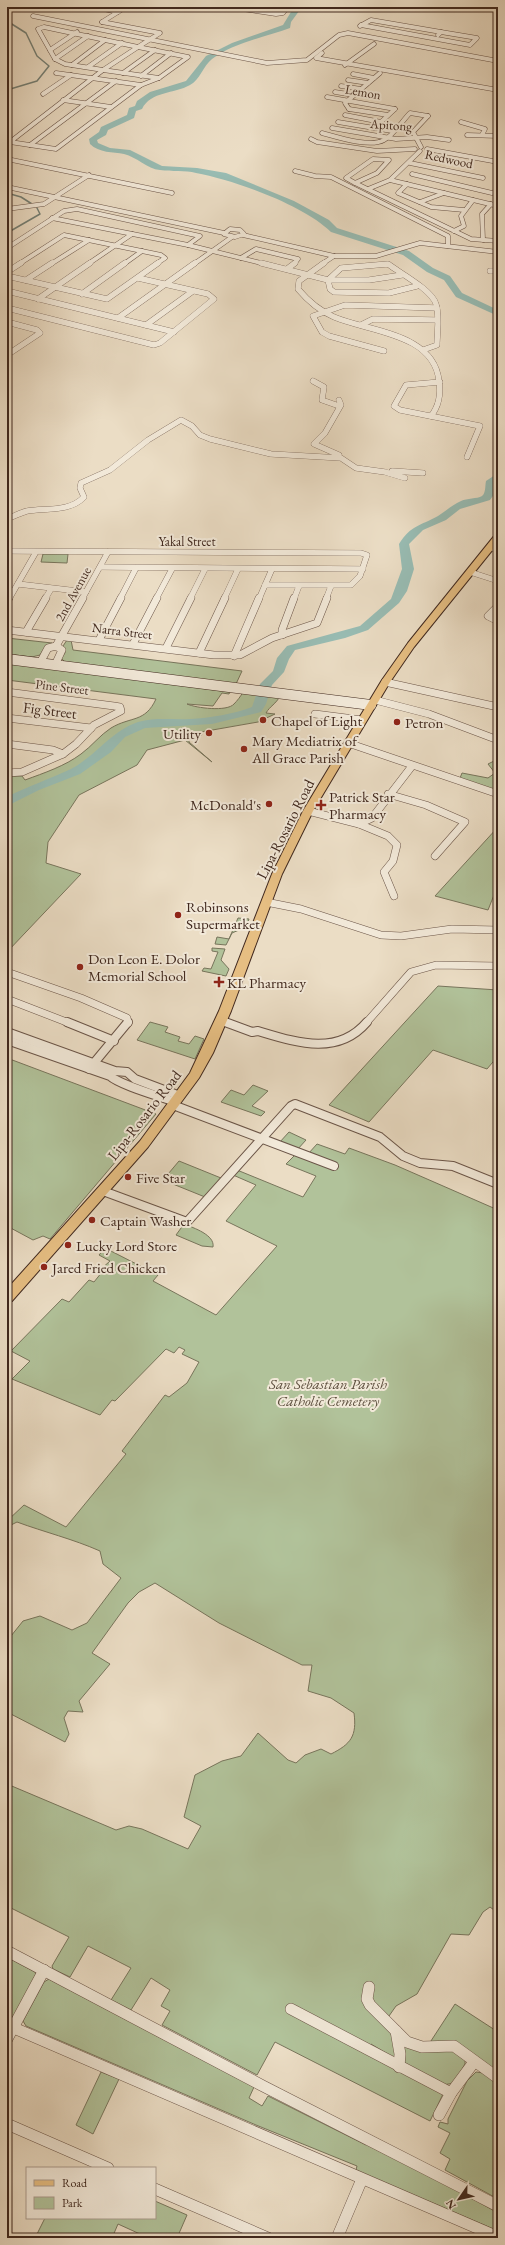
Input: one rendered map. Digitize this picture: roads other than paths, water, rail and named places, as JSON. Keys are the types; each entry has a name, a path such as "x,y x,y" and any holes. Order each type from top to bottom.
{"main road":[{"name":"Lipa-Rosario Road","path":"7,1298 144,1144 201,1064 222,1019 266,902 308,811 385,682 411,645 470,572 495,545"}],"street":[{"path":"126,7 102,22 160,33 149,39 139,46 105,70 63,100 10,142 56,149 141,85 159,78 188,56 155,50 139,46 75,33 40,28 38,29 55,59 72,65 88,67 105,70 141,76 159,78"},
{"path":"229,7 283,14 288,7"},
{"path":"99,8 118,12"},
{"path":"34,16 267,64 302,61 339,35 348,33 422,45 441,32"},
{"path":"350,32 362,25 371,20 477,38 470,45 362,25"},
{"path":"50,50 75,33 87,27"},
{"path":"222,55 268,62 299,60 334,33 350,32 498,61"},
{"path":"55,59 88,36"},
{"path":"344,37 316,58 345,65 498,90"},
{"path":"72,65 106,40"},
{"path":"88,67 122,43"},
{"path":"345,65 374,44"},
{"path":"123,73 155,50"},
{"path":"141,76 171,53"},
{"path":"492,59 498,57"},
{"path":"56,72 141,85"},
{"path":"380,73 344,104 349,109 388,115"},
{"path":"353,74 374,78"},
{"path":"44,94 71,75"},
{"path":"348,80 368,83"},
{"path":"30,145 88,104 116,81"},
{"path":"341,86 361,89"},
{"path":"335,92 354,95"},
{"name":"Lemon","path":"327,97 395,109 388,115"},
{"path":"63,100 111,107"},
{"path":"349,109 332,128 311,139 317,142 361,150 427,149 498,162"},
{"path":"322,133 369,142 379,142 386,138 410,113 428,116 413,132 420,142 421,149 410,163 390,180 368,189"},
{"path":"345,115 381,122 388,115"},
{"path":"338,122 392,131"},
{"path":"461,122 485,128 482,135"},
{"name":"Apitong","path":"332,128 386,138 449,140"},
{"path":"467,135 498,136"},
{"path":"355,183 377,172 390,160 380,158 373,159 345,177 355,183 471,239 498,241"},
{"path":"7,159 172,193"},
{"name":"Redwood","path":"410,163 483,178"},
{"path":"295,171 334,179 448,236 448,245"},
{"path":"412,174 492,193 498,190"},
{"path":"7,209 38,206 56,197 89,175"},
{"path":"390,180 498,206"},
{"path":"407,184 398,192 436,208 464,210"},
{"path":"7,187 202,227 227,234 243,235 334,256 364,257 391,252 411,245 440,244 497,250"},
{"path":"420,202 444,193"},
{"path":"454,231 464,226 461,216 473,200"},
{"path":"483,240 482,214 491,204"},
{"path":"7,248 64,211 77,209 200,236 188,245"},
{"path":"52,218 188,245 328,280 369,280 402,275"},
{"path":"118,318 218,246 227,234 240,230 244,233 243,235"},
{"path":"38,299 132,234"},
{"path":"7,272 61,236 68,235 142,251 165,258 107,299 7,276"},
{"path":"26,280 89,240"},
{"path":"241,258 256,249 298,259 298,261 287,269"},
{"path":"82,294 142,251"},
{"path":"334,256 306,275 299,282 298,289 307,300 344,321 402,338 423,350 434,363 440,382 437,409 431,416"},
{"path":"328,280 340,268 368,267 388,264 435,300 437,308 437,345 423,350"},
{"path":"490,271 498,271"},
{"path":"7,308 154,345 160,343 214,299 212,295 138,278"},
{"path":"328,280 330,289 334,292 389,292 417,286"},
{"path":"7,291 174,332"},
{"path":"146,325 193,291"},
{"path":"384,352 329,336 322,332 313,317 324,311 350,305 437,308"},
{"path":"361,326 373,319 437,320"},
{"path":"49,323 55,320"},
{"path":"7,322 38,330 43,327"},
{"path":"7,355 40,334 38,330"},
{"path":"313,380 324,387 322,400 339,406"},
{"path":"440,382 406,385 394,406 400,410 472,424 473,420 479,420 480,426 467,457"},
{"path":"298,455 314,444 325,433 339,406 338,400"},
{"path":"7,519 28,511 67,506 80,501 84,497 80,488 81,483 110,470 148,440 181,420 192,426 200,436 254,451 343,458"},
{"path":"314,444 343,458 356,468 385,472 423,473"},
{"path":"385,472 405,478"},
{"name":"Yakal Street","path":"7,551 366,554 367,557 363,569"},
{"path":"7,602 36,552"},
{"name":"2nd Avenue","path":"42,659 49,648 56,646 101,568 108,552"},
{"path":"101,568 363,569"},
{"path":"99,640 136,568"},
{"path":"133,644 172,569"},
{"path":"166,648 205,569"},
{"path":"199,652 238,569"},
{"path":"234,656 272,569"},
{"path":"265,585 331,586 354,584 363,569"},
{"path":"470,572 498,581"},
{"path":"18,584 86,592"},
{"path":"282,634 282,630 299,586"},
{"path":"234,656 248,652 282,634 311,626 319,621 331,586"},
{"path":"26,632 51,589"},
{"path":"498,606 488,616 498,621"},
{"name":"Narra Street","path":"7,630 234,656"},
{"path":"56,646 62,649 56,661"},
{"path":"7,659 42,659 281,694 373,703 429,714 498,740"},
{"path":"385,682 498,707"},
{"name":"Pine Street","path":"7,692 120,708 121,712 91,728"},
{"path":"315,714 362,720"},
{"name":"Fig Street","path":"7,718 91,728"},
{"path":"7,773 19,773 63,754 76,744 91,728"},
{"path":"348,743 498,794"},
{"path":"7,744 53,750 63,754"},
{"path":"359,824 372,818 388,794 412,766"},
{"path":"388,794 426,805 464,822 465,824 436,856"},
{"path":"308,811 359,824 388,836 397,845 393,861 384,872 394,896"},
{"path":"266,902 301,909 381,935 402,936 452,929 498,930"},
{"path":"222,1019 252,1032 258,1031 297,1044 316,1044 342,1041 358,1033 411,972 436,965 498,966"},
{"path":"7,972 14,972 74,995 124,1017 128,1023 91,1066"},
{"path":"7,999 114,1040"},
{"path":"7,1032 113,1074 126,1072 133,1082"},
{"path":"7,1040 91,1066"},
{"path":"113,1074 117,1082 133,1082 262,1138 334,1166"},
{"path":"103,1191 187,1222 291,1106 295,1104 380,1137 403,1156 420,1163 453,1166 498,1184"},
{"path":"7,1951 263,2086 498,2206"},
{"path":"7,2039 10,2026 44,1970"},
{"path":"369,1987 367,1999 370,2005 408,2042 417,2046 454,2046 462,2050 474,2062 498,2078"},
{"path":"291,2009 451,2093"},
{"path":"10,2026 498,2237"},
{"path":"396,2031 400,2054 399,2066"},
{"path":"439,2115 451,2093 474,2062"},
{"path":"7,2124 106,2167"},
{"path":"337,2238 362,2178"},
{"path":"156,2189 268,2238"}],"waterway":[{"path":"298,7 287,22 287,26 235,45 209,58 189,83 174,89 153,94 140,103 139,107 132,110 131,116 104,129 103,133 93,139 94,144 109,150 127,152 160,168 197,170 209,174 223,175 291,203 326,222 334,230 406,253 430,270 447,278 452,283 459,295 498,313"},
{"path":"7,21 26,33 37,56 49,66 37,81 7,90"},
{"path":"7,193 21,197 32,204"},
{"path":"7,233 40,214 37,208"},
{"path":"7,802 35,787 76,771 107,749 121,734 142,725 157,722 189,723 212,720 250,712 257,709 266,684 278,672 283,658 291,648 298,645 341,636 364,628 395,601 401,591 408,569 404,544 410,535 419,528 442,518 456,507 467,502 486,498 490,493 491,481 498,476"}],"place":[{"name":"Chapel of Light","path":"263,720"},
{"name":"Petron","path":"397,722"},
{"name":"Utility","path":"209,733"},
{"name":"Mary Mediatrix of All Grace Parish","path":"244,749"},
{"name":"McDonald's","path":"269,804"},
{"name":"Patrick Star Pharmacy","path":"321,805"},
{"name":"Robinsons Supermarket","path":"178,915"},
{"name":"Don Leon E. Dolor Memorial School","path":"80,967"},
{"name":"KL Pharmacy","path":"219,982"},
{"name":"Five Star","path":"128,1177"},
{"name":"Captain Washer","path":"92,1220"},
{"name":"Lucky Lord Store","path":"68,1245"},
{"name":"Jared Fried Chicken","path":"44,1267"}],"park label":[{"name":"San Sebastian Parish Catholic Cemetery","path":"328,1392"}]}
